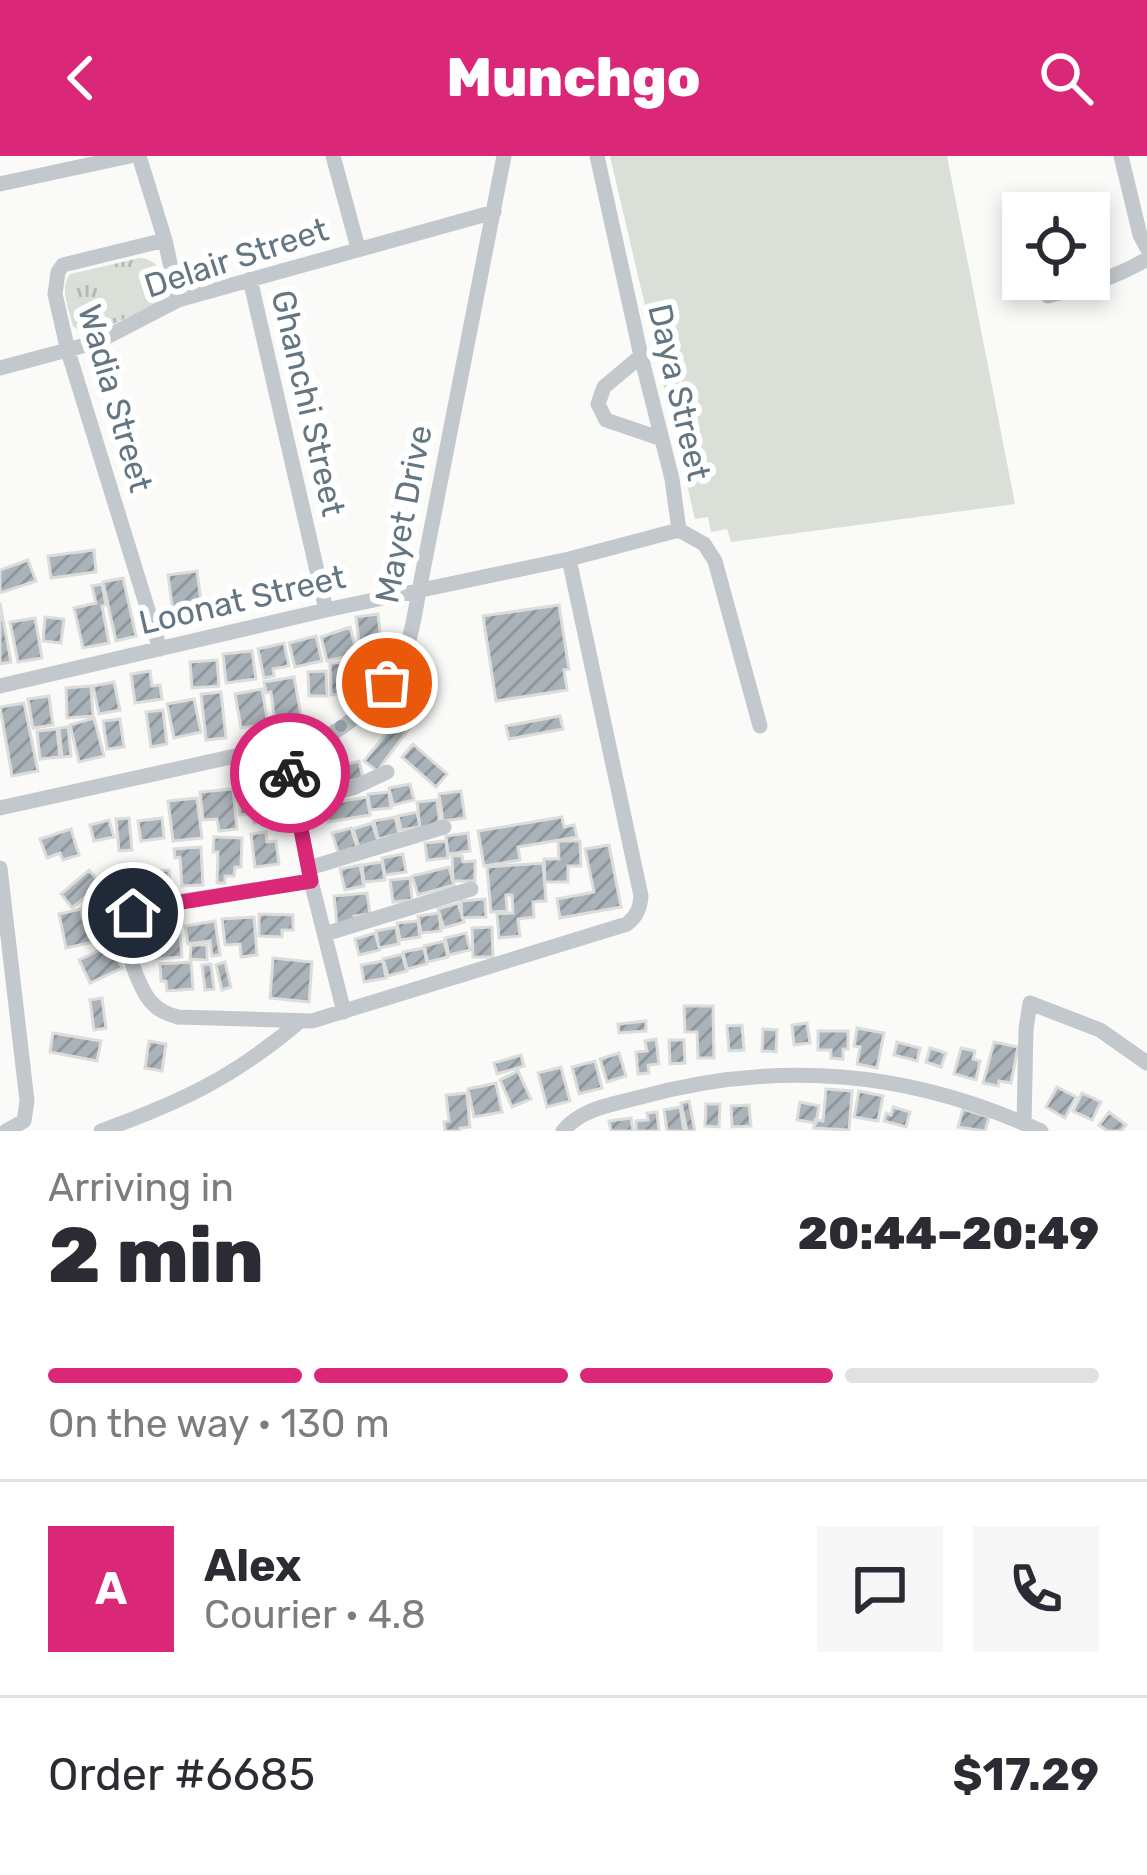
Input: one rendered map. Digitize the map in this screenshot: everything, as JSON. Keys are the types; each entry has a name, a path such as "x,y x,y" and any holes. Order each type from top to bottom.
{"street":[{"path":"0,184 130,156"},
{"path":"139,156 178,300"},
{"path":"333,156 358,248"},
{"name":"Mayet Drive","path":"0,808 285,747 337,731 387,683 406,652 504,156"},
{"name":"Daya Street","path":"569,559 679,530 672,478 597,156"},
{"path":"1121,156 1147,248"},
{"name":"Delair Street","path":"0,368 97,342 178,300 494,212"},
{"name":"Wadia Street","path":"160,649 68,351 55,294 63,265 165,240"},
{"path":"1110,278 1147,259"},
{"name":"Ghanchi Street","path":"250,279 326,610"},
{"path":"641,356 604,387 598,404 606,420 662,440"},
{"path":"679,530 704,544 715,561 760,726"},
{"path":"444,826 310,875 133,913 125,927 144,993 162,1012 178,1017 299,1022 627,924 637,913 638,883 569,559"},
{"name":"Loonat Street","path":"0,686 569,559"},
{"path":"285,747 344,1012"},
{"path":"296,802 352,788 387,772"},
{"path":"0,868 27,1101 24,1121 6,1131"},
{"path":"326,934 471,889"},
{"path":"562,1131 584,1114 650,1094 712,1080 765,1076 883,1080 972,1102 1031,1128 1026,1029 1030,1003 1100,1030 1147,1063"},
{"path":"101,1131 170,1106 218,1081 299,1022"}],"green space":[{"path":"610,156 947,156 1015,504 731,542 727,529 711,532 708,517 695,519"},
{"path":"140,258 152,261 161,274 167,290 160,302 90,335 82,334 73,326 66,299 70,274"}],"building":[{"path":"94,550 96,572 51,578 48,556"},
{"path":"28,560 36,581 0,593 0,570"},
{"path":"197,571 204,623 175,627 168,575"},
{"path":"123,578 136,636 116,641 103,582"},
{"path":"102,584 109,643 83,648 74,608 96,603 92,586"},
{"path":"239,591 245,613 226,618 220,596"},
{"path":"0,603 11,662 0,664"},
{"path":"559,605 569,669 564,670 567,690 496,701 483,616"},
{"path":"378,614 383,656 361,659 356,617"},
{"path":"45,617 64,619 61,643 43,641"},
{"path":"35,618 42,658 18,662 10,622"},
{"path":"350,627 357,654 327,661 321,637"},
{"path":"316,636 322,661 295,667 289,643"},
{"path":"284,643 289,666 273,669 274,676 264,678 258,649"},
{"path":"252,651 256,679 226,683 223,654"},
{"path":"217,660 219,686 192,688 190,662"},
{"path":"358,662 358,683 345,683 345,694 331,695 330,663"},
{"path":"150,671 152,686 160,685 162,699 135,703 131,674"},
{"path":"326,671 327,696 309,696 308,672"},
{"path":"294,677 303,726 276,731 271,692 266,693 264,682"},
{"path":"114,682 120,710 99,714 93,686"},
{"path":"91,686 93,716 67,718 66,688"},
{"path":"262,689 268,724 241,728 235,694"},
{"path":"221,692 226,738 206,740 201,694"},
{"path":"49,696 53,725 33,728 28,699"},
{"path":"194,699 201,732 174,738 167,704"},
{"path":"24,703 38,771 12,776 0,707"},
{"path":"163,710 167,744 151,747 146,712"},
{"path":"400,716 412,725 377,771 364,761"},
{"path":"560,716 563,729 509,739 506,726"},
{"path":"94,718 104,756 79,762 70,725"},
{"path":"120,719 124,747 107,749 103,721"},
{"path":"68,727 71,756 62,757 59,728"},
{"path":"57,729 60,757 40,759 37,731"},
{"path":"413,744 447,774 436,787 402,757"},
{"path":"339,759 341,766 359,761 363,778 320,788 319,783 308,785 304,768"},
{"path":"270,782 275,821 254,823 253,813 240,815 236,786"},
{"path":"410,784 414,800 393,805 389,788"},
{"path":"233,789 237,829 219,831 217,819 203,820 200,792"},
{"path":"461,791 465,818 443,821 439,794"},
{"path":"389,792 391,808 370,810 368,794"},
{"path":"367,797 370,815 328,822 325,804"},
{"path":"197,798 202,838 173,841 168,801"},
{"path":"437,800 440,826 420,828 417,802"},
{"path":"417,812 420,827 401,830 398,816"},
{"path":"395,817 399,834 378,839 374,821"},
{"path":"562,817 564,827 574,825 577,837 518,847 520,860 484,866 478,831"},
{"path":"129,818 132,850 119,851 116,819"},
{"path":"162,818 164,838 141,841 138,821"},
{"path":"109,820 114,837 94,841 90,825"},
{"path":"372,823 378,841 359,847 353,829"},
{"path":"351,828 357,847 338,853 332,833"},
{"path":"71,829 79,855 63,860 60,853 47,858 40,839"},
{"path":"266,832 267,842 276,841 279,864 255,867 251,834"},
{"path":"468,833 470,851 448,854 446,836"},
{"path":"214,837 242,838 241,867 235,867 234,876 225,876 225,883 217,883"},
{"path":"446,841 448,858 427,860 425,843"},
{"path":"558,841 580,841 581,866 568,866 568,882 545,882 544,859 559,859"},
{"path":"609,845 621,907 560,918 557,899 594,892 585,849"},
{"path":"201,847 203,885 182,886 180,857 175,858 174,849"},
{"path":"403,854 406,872 385,875 382,858"},
{"path":"452,856 475,861 475,881 453,881"},
{"path":"382,862 385,880 364,882 362,865"},
{"path":"543,863 546,901 533,902 534,917 518,919 520,936 499,938 497,914 513,913 512,895 506,895 507,911 491,912 487,867"},
{"path":"360,865 364,886 345,890 340,869"},
{"path":"449,867 454,885 418,895 412,876"},
{"path":"118,869 131,888 113,900 99,881"},
{"path":"89,870 101,884 72,908 61,894"},
{"path":"169,870 170,888 141,890 140,872"},
{"path":"410,878 412,900 393,902 390,880"},
{"path":"367,893 370,914 354,916 355,923 337,925 334,896"},
{"path":"485,899 486,917 462,918 461,901"},
{"path":"458,903 464,922 444,928 438,909"},
{"path":"81,909 83,920 107,916 112,938 66,948 59,914"},
{"path":"439,913 441,931 421,933 418,916"},
{"path":"259,914 293,915 293,930 282,930 282,937 259,936"},
{"path":"254,917 257,955 241,957 240,944 225,945 222,919"},
{"path":"215,921 220,955 212,956 210,941 188,944 185,926"},
{"path":"418,921 420,937 400,940 397,923"},
{"path":"179,923 182,957 156,959 154,938 144,939 143,927"},
{"path":"396,927 399,944 379,948 376,931"},
{"path":"492,927 493,957 473,957 472,928"},
{"path":"375,933 380,950 359,955 355,939"},
{"path":"466,933 470,950 449,955 445,938"},
{"path":"444,941 448,957 428,962 424,946"},
{"path":"111,945 122,968 90,983 79,960"},
{"path":"191,945 207,945 207,960 190,959"},
{"path":"424,948 427,964 407,969 403,952"},
{"path":"402,954 407,971 388,976 383,959"},
{"path":"273,958 312,962 309,1002 270,998"},
{"path":"383,961 386,978 364,982 361,965"},
{"path":"191,962 193,989 167,991 160,964"},
{"path":"225,962 231,987 222,990 216,965"},
{"path":"211,964 214,989 205,990 202,965"},
{"path":"102,998 106,1028 94,1030 90,1000"},
{"path":"684,1006 713,1006 714,1058 698,1058 697,1032 685,1032"},
{"path":"646,1021 646,1031 619,1033 618,1024"},
{"path":"807,1023 810,1043 794,1045 792,1025"},
{"path":"742,1025 744,1050 729,1051 727,1026"},
{"path":"857,1028 884,1033 877,1068 857,1064"},
{"path":"763,1029 777,1030 776,1052 762,1051"},
{"path":"818,1031 848,1031 843,1059 831,1058 831,1050 818,1050"},
{"path":"53,1033 101,1041 97,1061 50,1052"},
{"path":"656,1039 659,1064 648,1065 649,1073 638,1074 636,1052 647,1051 645,1041"},
{"path":"669,1040 684,1040 685,1063 670,1064"},
{"path":"149,1041 166,1044 162,1071 145,1068"},
{"path":"897,1042 920,1048 917,1061 894,1055"},
{"path":"994,1042 1018,1047 1011,1083 983,1083"},
{"path":"930,1048 946,1053 941,1067 926,1062"},
{"path":"961,1048 975,1051 973,1059 980,1061 976,1080 954,1074"},
{"path":"619,1053 626,1076 607,1082 600,1059"},
{"path":"521,1055 524,1066 497,1074 494,1063"},
{"path":"595,1061 602,1088 579,1094 572,1067"},
{"path":"561,1067 570,1101 547,1107 538,1073"},
{"path":"518,1071 531,1099 512,1107 500,1080"},
{"path":"496,1083 502,1112 474,1117 468,1089"},
{"path":"1057,1087 1076,1097 1065,1118 1046,1107"},
{"path":"826,1089 852,1091 849,1130 814,1128 815,1120 823,1121"},
{"path":"859,1091 883,1096 878,1121 854,1117"},
{"path":"467,1093 470,1127 445,1131 444,1122 449,1121 446,1095"},
{"path":"1082,1093 1101,1102 1092,1120 1073,1111"},
{"path":"689,1101 695,1131 687,1131 681,1103"},
{"path":"800,1102 819,1106 816,1123 797,1120"},
{"path":"706,1104 720,1104 719,1127 705,1126"},
{"path":"749,1105 751,1126 732,1127 731,1106"},
{"path":"680,1107 684,1131 667,1131 664,1110"},
{"path":"893,1107 910,1112 906,1127 884,1121"},
{"path":"963,1109 989,1117 985,1131 958,1127"},
{"path":"657,1112 659,1131 636,1131 636,1121 648,1120 647,1113"},
{"path":"1109,1112 1126,1125 1121,1131 1107,1131 1099,1125"},
{"path":"631,1118 633,1131 611,1131 609,1121"}],"way so far":[{"path":"290,773 285,747 337,731 387,683"}],"route":[{"path":"133,913 311,881 290,773"}]}
